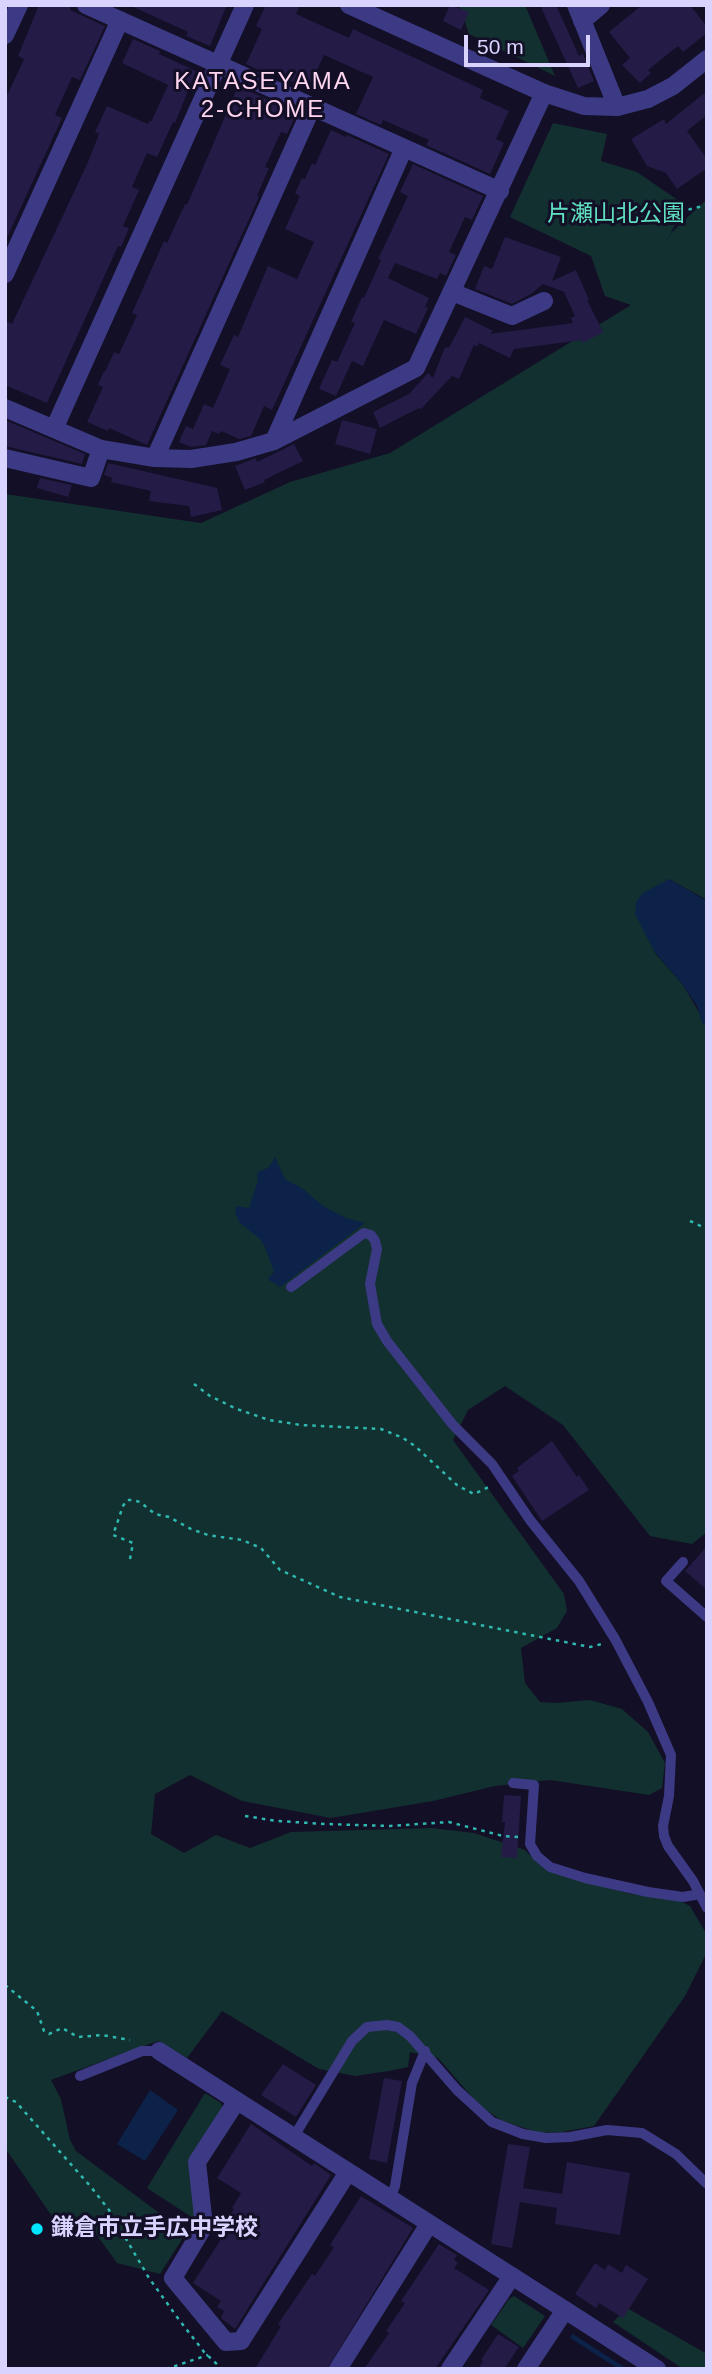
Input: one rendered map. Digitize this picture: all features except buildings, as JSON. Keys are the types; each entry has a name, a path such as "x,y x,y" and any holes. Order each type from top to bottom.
{"street":[{"path":"5,35 19,5"},
{"path":"86,5 500,191"},
{"path":"54,429 245,5"},
{"path":"349,5 369,9 544,93 583,106 617,107 636,103 661,93 707,59"},
{"path":"601,5 579,13 617,107"},
{"path":"5,274 120,20"},
{"path":"5,408 101,449 156,458 203,457 236,452 274,441 416,368 544,93"},
{"path":"156,458 312,107"},
{"path":"274,441 404,148"},
{"path":"452,292 512,316 544,300"},
{"path":"5,458 91,478 101,449"},
{"path":"153,2051 657,2369"},
{"path":"236,2102 197,2162 204,2226 173,2278 226,2342 241,2341 348,2172"},
{"path":"338,2369 429,2224"},
{"path":"450,2369 512,2276"},
{"path":"534,2365 565,2310"}],"lane":[{"path":"290,1287 364,1233 371,1235 377,1249 370,1284 377,1325 453,1425 492,1464 530,1520 579,1581 615,1639 668,1745 671,1755 664,1836 668,1846 694,1881 707,1908"},
{"path":"683,1562 666,1581 707,1617"},
{"path":"513,1783 534,1785 530,1844 537,1856 551,1867 585,1878 648,1892 683,1897 700,1894"},
{"path":"293,2138 352,2041 367,2027 398,2027 425,2051 478,2111 492,2122 534,2137 557,2139 607,2130 642,2133 664,2146 707,2183"},
{"path":"80,2076 142,2051 153,2051"},
{"path":"390,2199 395,2186 412,2083 425,2051"},
{"path":"693,2170 707,2172"}],"path":[{"path":"639,222 707,205"},
{"path":"690,1221 707,1229"},
{"path":"194,1384 210,1396 237,1409 269,1419 301,1425 381,1429 409,1442 457,1486 474,1494 503,1480"},
{"path":"130,1559 133,1544 113,1535 122,1506 127,1500 140,1502 155,1514 169,1517 191,1529 208,1535 242,1540 261,1548 280,1570 314,1587 348,1599 590,1647 615,1639"},
{"path":"245,1816 340,1825 390,1826 449,1822 503,1836 531,1838"},
{"path":"5,1985 37,2011 44,2031 49,2034 62,2028 78,2037 102,2035 128,2041 139,2039 153,2051"},
{"path":"5,2097 16,2102 103,2202 149,2278 208,2355 222,2369"},
{"path":"166,2369 208,2355"}],"green space":[{"path":"459,5 525,5 555,76 469,34"},
{"name":"片瀬山北公園","path":"553,123 607,134 601,161 637,172 685,205 664,246 671,233 707,199 707,900 669,879 655,953 683,985 707,1026 707,1532 692,1544 650,1536 563,1425 505,1386 468,1410 453,1440 564,1594 567,1611 557,1628 521,1648 525,1683 540,1702 590,1700 622,1709 648,1732 665,1763 662,1788 649,1795 550,1780 495,1786 433,1801 331,1818 242,1801 190,1775 155,1794 151,1834 184,1853 216,1835 250,1848 291,1832 432,1828 474,1833 525,1850 538,1863 575,1879 631,1894 674,1898 690,1906 707,1935 707,1952 685,1996 594,2126 540,2133 502,2121 479,2105 438,2058 410,2052 408,2067 389,2071 355,2076 319,2069 222,2011 187,2058 158,2041 51,2080 61,2099 70,2140 76,2151 186,2233 160,2274 117,2263 88,2223 58,2225 5,2148 5,494 201,523 290,482 390,453 631,305 605,296 591,256 510,217"},
{"path":"205,2093 221,2103 223,2110 189,2162 196,2220 147,2188"},
{"path":"514,2296 545,2316 523,2348 491,2325"},
{"path":"627,2308 707,2354 707,2369 683,2369 613,2322"}],"water":[{"path":"669,879 707,901 707,1026 702,1023 697,1006 683,985 654,951 635,914 636,902 643,893"},
{"path":"275,1157 285,1179 303,1189 323,1206 346,1218 365,1223 280,1287 269,1280 274,1272 264,1245 240,1223 235,1213 236,1206 249,1208 258,1180 257,1173 269,1167"},
{"path":"150,2090 178,2110 145,2161 117,2144"}],"waterway":[{"path":"573,2337 623,2369"}],"place":[{"name":"鎌倉市立手広中学校","path":"37,2229"}],"district":[{"name":"KATASEYAMA 2-CHOME","path":"263,96"}]}
